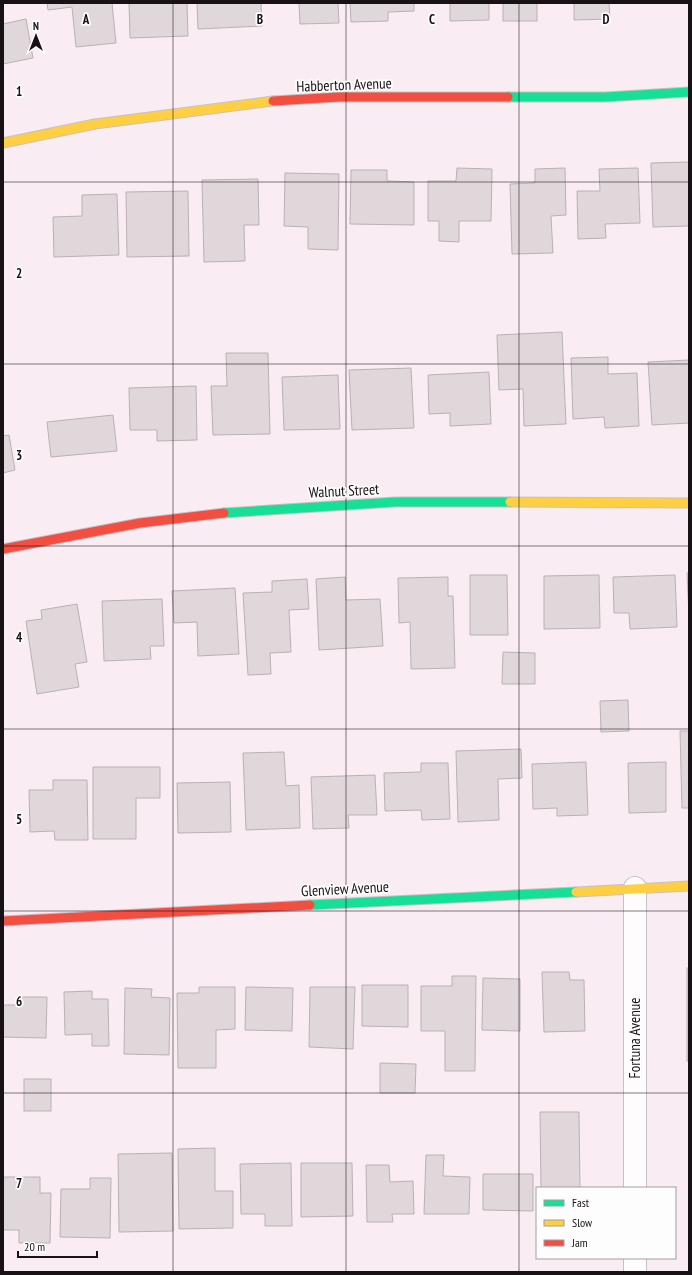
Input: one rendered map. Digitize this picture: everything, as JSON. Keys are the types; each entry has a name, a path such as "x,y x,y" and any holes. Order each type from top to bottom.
{"street":[{"name":"Habberton Avenue","path":"3,143 95,124 250,103 339,97 604,97 689,92"},
{"name":"Walnut Street","path":"3,549 158,521 237,511 309,506 472,501 631,505 689,503"},
{"name":"Glenview Avenue","path":"3,921 689,886"},
{"name":"Fortuna Avenue","path":"635,888 635,1187"},
{"path":"635,1259 635,1272"}],"building":[{"path":"47,3 112,3 116,43 76,47 72,7 48,10"},
{"path":"129,3 187,3 188,36 130,38"},
{"path":"197,3 261,3 262,26 198,29"},
{"path":"299,3 338,3 339,23 300,24"},
{"path":"350,3 414,3 414,11 388,12 388,21 351,22"},
{"path":"450,3 489,3 489,20 450,21"},
{"path":"503,3 537,3 537,21 503,21"},
{"path":"574,3 609,3 610,19 574,20"},
{"path":"26,19 33,58 3,64 3,24"},
{"path":"689,162 689,226 653,227 651,163"},
{"path":"457,168 492,169 491,221 459,221 459,242 439,241 439,221 428,221 428,181 456,181"},
{"path":"565,168 566,215 551,216 553,253 512,254 510,184 535,183 535,169"},
{"path":"638,168 640,223 605,224 606,238 578,239 577,191 600,191 599,169"},
{"path":"351,170 387,170 387,181 414,182 414,225 350,224"},
{"path":"285,173 339,174 338,250 308,249 308,227 284,226"},
{"path":"258,179 259,225 244,225 245,261 204,262 202,180"},
{"path":"188,191 189,256 127,257 126,192"},
{"path":"117,194 119,255 54,257 53,217 82,216 82,195"},
{"path":"562,332 566,424 524,426 523,389 499,390 497,335"},
{"path":"226,353 268,353 270,434 213,435 211,386 227,386"},
{"path":"608,357 608,374 637,373 639,426 605,428 604,417 573,419 571,358"},
{"path":"689,360 689,423 652,425 648,362"},
{"path":"411,368 414,428 352,430 349,370"},
{"path":"489,372 491,424 450,426 450,413 429,414 428,375"},
{"path":"338,375 340,429 284,430 282,377"},
{"path":"196,386 197,440 157,441 157,430 130,430 129,388"},
{"path":"113,415 117,451 51,457 47,422"},
{"path":"9,435 15,470 3,473 3,436"},
{"path":"689,572 689,616 687,573"},
{"path":"470,575 507,575 508,635 470,635"},
{"path":"599,575 600,628 544,629 544,576"},
{"path":"675,575 677,627 630,629 629,613 614,613 613,577"},
{"path":"345,577 346,600 380,599 383,646 319,650 316,579"},
{"path":"448,577 448,596 453,596 455,668 411,669 410,622 399,623 398,578"},
{"path":"307,579 309,609 289,610 291,652 270,653 271,674 248,675 243,593 272,592 272,581"},
{"path":"235,588 239,654 198,656 197,622 174,623 172,591"},
{"path":"162,599 164,646 150,646 151,659 104,661 102,601"},
{"path":"77,604 87,662 75,664 79,687 37,694 26,621 42,619 41,610"},
{"path":"503,652 535,653 535,684 502,684"},
{"path":"628,700 629,731 601,732 600,701"},
{"path":"680,731 689,731 689,808 682,808"},
{"path":"521,749 522,778 498,779 499,820 458,822 456,751"},
{"path":"284,752 286,786 299,785 300,828 246,830 243,753"},
{"path":"586,762 588,815 557,816 557,808 533,809 532,764"},
{"path":"666,762 666,812 629,813 628,763"},
{"path":"421,763 448,763 450,819 422,820 421,810 385,811 384,773 421,772"},
{"path":"93,767 160,767 160,798 136,798 136,839 93,839"},
{"path":"375,775 377,815 348,815 349,828 313,829 311,777"},
{"path":"53,780 87,780 88,840 55,840 54,831 30,832 29,790 53,790"},
{"path":"230,782 231,832 178,833 177,783"},
{"path":"687,968 689,968 689,1061 687,1061"},
{"path":"542,972 569,972 570,980 584,980 585,1031 544,1032"},
{"path":"452,976 476,976 475,1071 445,1071 445,1031 421,1031 421,986 452,986"},
{"path":"483,978 520,979 520,1031 482,1030"},
{"path":"362,985 408,985 408,1027 362,1026"},
{"path":"199,987 235,987 235,1029 216,1030 216,1068 178,1068 177,993 199,993"},
{"path":"246,987 293,988 292,1031 245,1030"},
{"path":"310,987 355,987 353,1049 309,1047"},
{"path":"125,988 152,989 151,997 170,998 169,1055 124,1054"},
{"path":"92,991 92,999 108,999 109,1046 92,1046 92,1034 65,1035 64,992"},
{"path":"22,997 47,997 46,1038 3,1037 3,1005 22,1005"},
{"path":"380,1063 416,1064 415,1093 380,1093"},
{"path":"24,1079 51,1079 51,1111 24,1111"},
{"path":"540,1112 579,1112 580,1187 541,1187"},
{"path":"215,1148 215,1191 233,1191 233,1228 179,1229 178,1149"},
{"path":"172,1153 173,1231 119,1232 118,1154"},
{"path":"426,1155 444,1155 443,1176 470,1177 469,1214 424,1214"},
{"path":"291,1163 292,1226 265,1226 265,1214 241,1214 240,1164"},
{"path":"301,1163 352,1163 353,1216 301,1217"},
{"path":"366,1165 389,1165 390,1182 413,1181 414,1214 392,1214 393,1222 367,1222"},
{"path":"483,1174 533,1174 533,1211 483,1210"},
{"path":"3,1177 40,1177 40,1193 51,1193 50,1243 19,1243 19,1230 3,1230"},
{"path":"90,1178 111,1178 110,1238 60,1237 61,1189 90,1189"}],"traffic: fast":[{"path":"508,97 605,97 689,92"},
{"path":"224,513 395,502 510,502"},
{"path":"310,905 576,892"}],"traffic: slow":[{"path":"3,143 95,124 273,101"},
{"path":"510,502 689,503"},
{"path":"576,892 689,886"}],"traffic: jam":[{"path":"273,101 339,97 508,97"},
{"path":"3,549 140,523 224,513"},
{"path":"3,921 310,905"}]}
